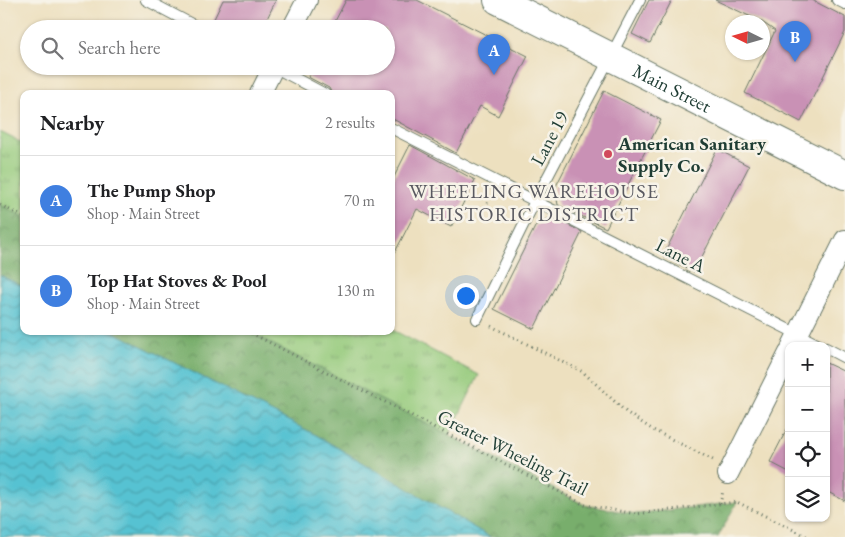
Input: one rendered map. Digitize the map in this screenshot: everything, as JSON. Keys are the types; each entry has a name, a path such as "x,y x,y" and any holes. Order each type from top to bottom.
{"street":[{"path":"297,20 307,0"},
{"name":"Main Street","path":"498,0 845,175"},
{"path":"262,90 269,75"},
{"path":"795,340 845,240"},
{"path":"729,471 785,360"}],"lane":[{"path":"146,0 184,20"},
{"name":"Lane 19","path":"477,319 535,201 640,0"},
{"path":"837,0 845,4"},
{"path":"290,75 318,90"},
{"name":"Lane A","path":"395,130 535,201 795,340"},
{"path":"830,350 845,358"}],"path":[{"path":"0,204 20,215"},
{"path":"477,319 583,372 626,412 653,430 729,471"},
{"name":"Greater Wheeling Trail","path":"255,335 585,505 636,514 737,502 808,537"}],"green space":[{"path":"0,132 20,142 20,215 0,205"},
{"path":"0,205 20,215 20,285 0,275"},
{"path":"395,331 479,375 449,435 255,335 395,335"},
{"path":"120,335 255,335 585,505 636,514 737,502 718,537 490,537 316,435"}],"water":[{"path":"0,275 20,285 20,335 120,335 316,435 490,537 0,537"}],"building":[{"path":"223,0 276,0 266,20 213,20"},
{"path":"346,0 417,0 528,56 498,116 480,106 456,153 395,120 395,90 330,90 308,77 309,75 395,75 395,20 336,20"},
{"path":"649,0 672,0 650,43 632,34"},
{"path":"715,0 812,0 845,17 845,32 801,122 745,93 761,60 770,60 770,41 775,31 770,28 770,15 747,15"},
{"name":"American Sanitary Supply Co.","path":"604,91 661,120 606,228 558,205 555,188"},
{"path":"410,145 475,180 451,227 417,209 395,252 395,175"},
{"path":"717,149 749,166 694,272 663,256"},
{"path":"552,217 582,232 534,329 494,309 536,225"},
{"path":"830,365 845,372 845,501 830,493"},
{"path":"785,433 785,470 770,462"}],"place":[{"name":"Top Hat Stoves & Pool","path":"795,62"},
{"name":"The Pump Shop","path":"494,75"},
{"name":"American Sanitary Supply Co.","path":"608,154"}],"district":[{"name":"WHEELING WAREHOUSE HISTORIC DISTRICT","path":"534,202"}]}
